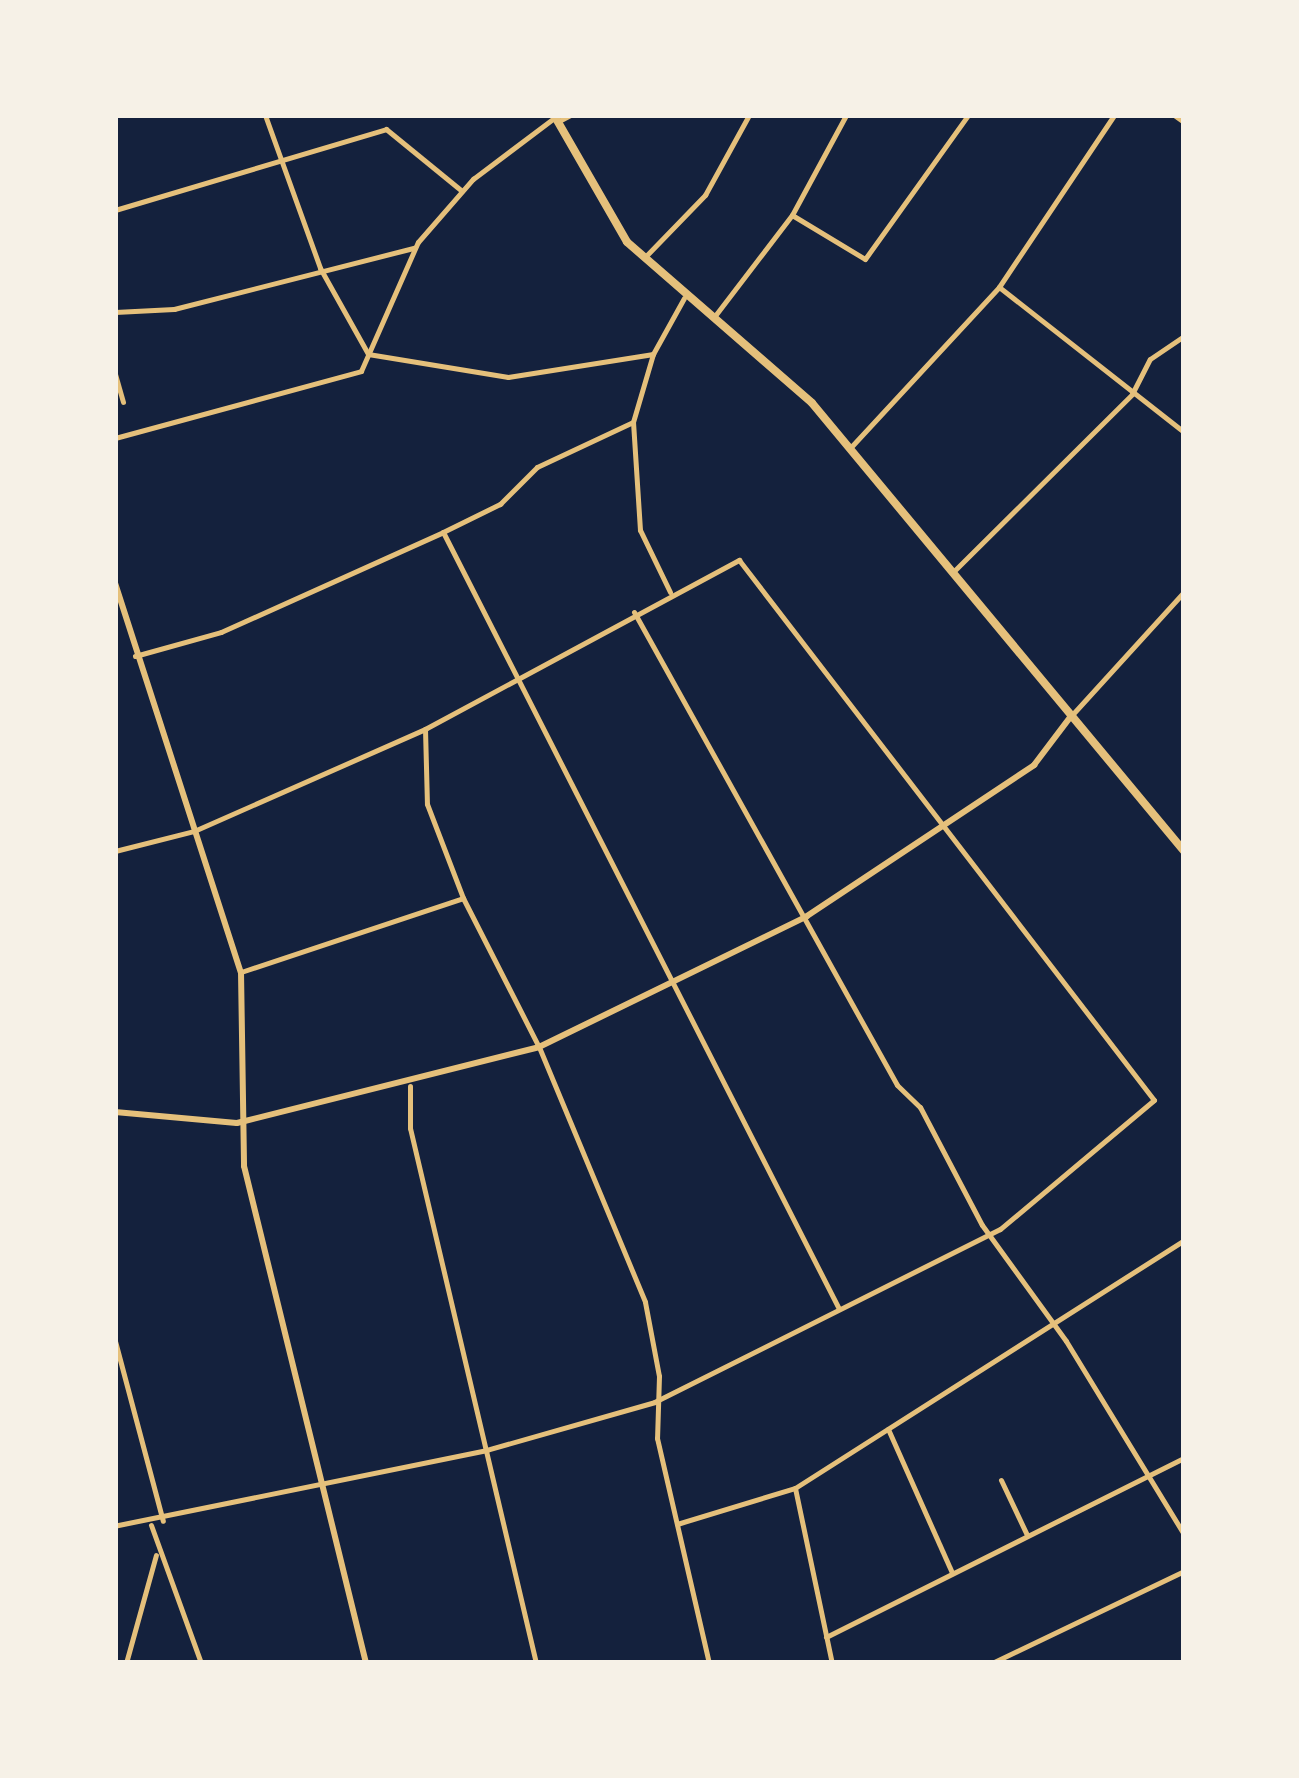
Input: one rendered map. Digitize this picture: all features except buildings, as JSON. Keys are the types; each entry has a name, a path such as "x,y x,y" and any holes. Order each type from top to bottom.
{"main road":[{"path":"555,118 642,260 684,298 787,377 850,447 1184,851"}],"street":[{"path":"265,115 320,268 368,354"},
{"path":"115,438 361,372 415,248 462,191 555,118 570,115"},
{"path":"642,260 706,195 749,115"},
{"path":"712,320 792,215 846,115"},
{"path":"792,215 865,259 968,115"},
{"path":"850,447 998,287 1114,115"},
{"path":"1174,115 1184,122"},
{"path":"115,210 282,166 393,129 428,170 462,191"},
{"path":"115,312 174,309 320,268 415,248"},
{"path":"998,287 1184,432"},
{"path":"670,592 640,530 633,422 653,354 684,298"},
{"path":"953,572 1132,394 1150,359 1184,336"},
{"path":"368,354 508,377 653,354"},
{"path":"123,402 116,378 127,376"},
{"path":"134,656 234,627 443,532 500,504 537,467 633,422"},
{"path":"443,532 840,1309"},
{"path":"115,851 194,830 425,729 670,592 739,560 1154,1100 988,1232 655,1402 487,1450 164,1523 115,1526"},
{"path":"115,582 134,656 241,972 237,1123 320,1486 366,1663"},
{"path":"115,1112 237,1123 410,1086 539,1047 674,986 807,916 1034,765 1072,716 1184,592"},
{"path":"115,613 120,605"},
{"path":"634,612 988,1232 1184,1534"},
{"path":"425,729 427,804 463,898 539,1047 645,1302 658,1368 655,1402 677,1524 709,1663"},
{"path":"241,972 463,898"},
{"path":"410,1086 410,1128 536,1663"},
{"path":"677,1524 795,1488 1184,1240"},
{"path":"115,1341 164,1523"},
{"path":"888,1429 952,1573"},
{"path":"826,1637 1184,1458"},
{"path":"1001,1480 1027,1535"},
{"path":"795,1488 832,1663"},
{"path":"152,1525 156,1554 201,1663"},
{"path":"126,1663 156,1554"},
{"path":"992,1663 1184,1571"}]}
